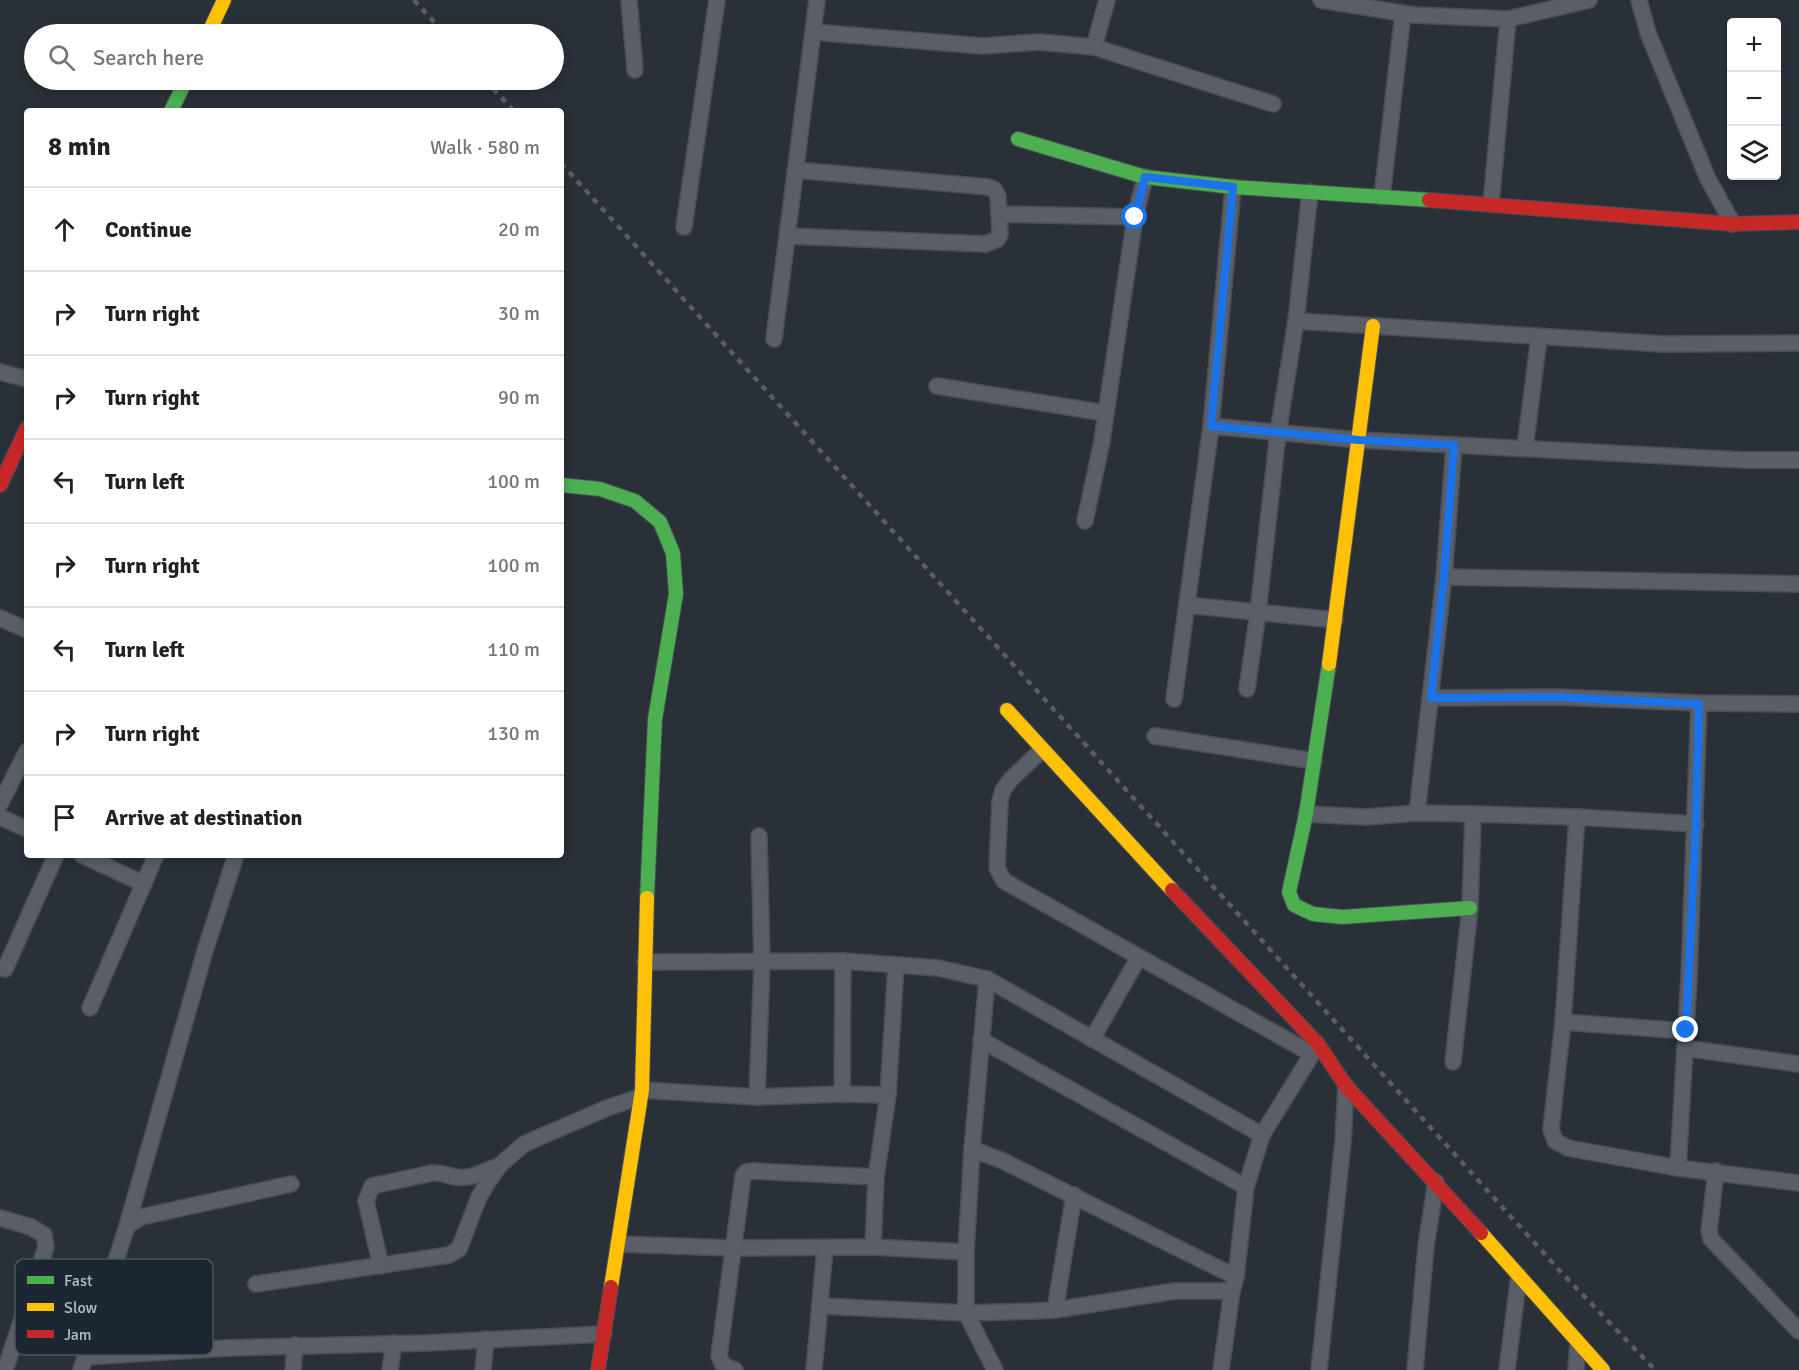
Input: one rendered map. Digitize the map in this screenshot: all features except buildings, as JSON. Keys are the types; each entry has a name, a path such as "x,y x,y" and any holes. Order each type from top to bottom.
{"street":[{"path":"213,24 224,0"},
{"path":"629,0 635,70"},
{"path":"684,227 717,0"},
{"path":"774,339 817,0"},
{"path":"1094,47 1107,0"},
{"path":"1321,0 1403,13 1508,19 1589,0"},
{"path":"1639,0 1648,33 1708,179 1733,224"},
{"path":"1382,197 1403,13"},
{"path":"1491,204 1508,19"},
{"path":"813,32 982,46 1039,42 1094,47 1274,104"},
{"path":"172,108 181,90"},
{"path":"1018,139 1145,177 1233,187 1491,204 1733,224 1799,222"},
{"path":"788,236 985,244 998,239 1000,234 998,196 994,189 988,187 796,170"},
{"path":"1085,520 1105,413 1135,217 1145,177"},
{"path":"1174,699 1211,426 1233,187"},
{"path":"1247,689 1278,433 1296,321 1310,192"},
{"path":"999,214 1135,217"},
{"path":"1296,321 1663,344 1799,343"},
{"path":"1373,326 1335,620 1306,813 1289,892 1294,905 1313,914 1342,916 1470,908"},
{"path":"1525,448 1539,337"},
{"path":"0,372 24,378"},
{"path":"937,386 1105,413"},
{"path":"1211,426 1359,440 1744,460 1799,460"},
{"path":"0,485 24,434"},
{"path":"1417,813 1444,577 1454,445"},
{"path":"564,485 600,489 635,501 660,522 673,553 676,594 655,719 648,845 641,1094 598,1370"},
{"path":"1444,577 1799,584"},
{"path":"1187,605 1335,620"},
{"path":"0,618 24,629"},
{"path":"1431,698 1557,697 1699,704 1799,704"},
{"path":"1678,1168 1696,824 1699,704"},
{"path":"1007,710 1257,981 1346,1086 1436,1182 1578,1345 1603,1370"},
{"path":"1155,736 1314,761"},
{"path":"1042,750 1011,779 1003,790 1000,801 997,868 1004,881 1139,957 1315,1049"},
{"path":"0,804 24,757"},
{"path":"1306,813 1366,817 1417,813 1473,814 1696,824"},
{"path":"1453,1062 1470,908 1473,814"},
{"path":"0,817 24,828"},
{"path":"1577,817 1563,1022 1551,1129 1555,1141 1568,1148 1678,1168 1799,1183"},
{"path":"757,1097 762,963 759,836"},
{"path":"5,969 55,858"},
{"path":"90,858 144,884"},
{"path":"90,1008 155,858"},
{"path":"116,1259 205,951 235,858"},
{"path":"1092,1039 1139,957"},
{"path":"645,962 843,961 938,968 987,979 1262,1135"},
{"path":"842,1094 843,961"},
{"path":"873,1247 876,1177 888,1095 896,965"},
{"path":"987,979 972,1149 966,1252 966,1313 995,1370"},
{"path":"1563,1022 1686,1030"},
{"path":"981,1040 1246,1187"},
{"path":"1685,1048 1799,1064"},
{"path":"1221,1370 1246,1187 1262,1135 1315,1049"},
{"path":"1319,1370 1343,1141 1346,1086"},
{"path":"256,1284 449,1255 459,1249 479,1197 499,1166 524,1144 641,1094 757,1097 888,1095"},
{"path":"972,1149 1003,1161 1074,1195 1234,1284"},
{"path":"381,1266 366,1201 372,1186 440,1172 466,1178 499,1166"},
{"path":"1716,1171 1709,1231 1711,1239 1799,1331"},
{"path":"735,1370 723,1365 719,1356 741,1182 746,1172 876,1177"},
{"path":"1415,1370 1426,1245 1436,1182"},
{"path":"127,1226 141,1216 291,1184"},
{"path":"1055,1310 1074,1195"},
{"path":"0,1218 31,1227 44,1235 46,1247 42,1259"},
{"path":"618,1244 732,1248 873,1247 966,1252"},
{"path":"814,1370 825,1248"},
{"path":"1507,1370 1518,1276"},
{"path":"820,1306 966,1313 1055,1310 1234,1284"},
{"path":"213,1352 295,1345 604,1334"},
{"path":"483,1370 486,1339"},
{"path":"5,1370 15,1340"},
{"path":"390,1370 393,1343"},
{"path":"293,1370 295,1345"},
{"path":"1576,1370 1578,1345"},
{"path":"83,1363 177,1355"}],"railway":[{"path":"414,0 436,24"},
{"path":"494,90 511,108"},
{"path":"564,166 1559,1270 1655,1370"}],"traffic: fast":[{"path":"172,108 181,90"},
{"path":"1018,139 1145,177 1233,187 1429,200"},
{"path":"564,485 600,489 635,501 660,522 673,553 676,594 655,719 647,898"},
{"path":"1329,664 1306,814 1289,892 1294,905 1313,914 1342,917 1470,908"}],"traffic: slow":[{"path":"213,24 224,0"},
{"path":"1329,664 1373,326"},
{"path":"1007,710 1172,890"},
{"path":"611,1287 642,1090 647,898"},
{"path":"1481,1233 1603,1370"}],"traffic: jam":[{"path":"1429,200 1733,224 1799,222"},
{"path":"0,485 24,434"},
{"path":"1172,890 1318,1044 1346,1086 1481,1233"},
{"path":"598,1370 611,1287"}],"route":[{"path":"1135,217 1145,177 1233,187 1211,426 1359,440 1454,445 1444,577 1431,698 1557,697 1699,704 1686,1030"}]}
